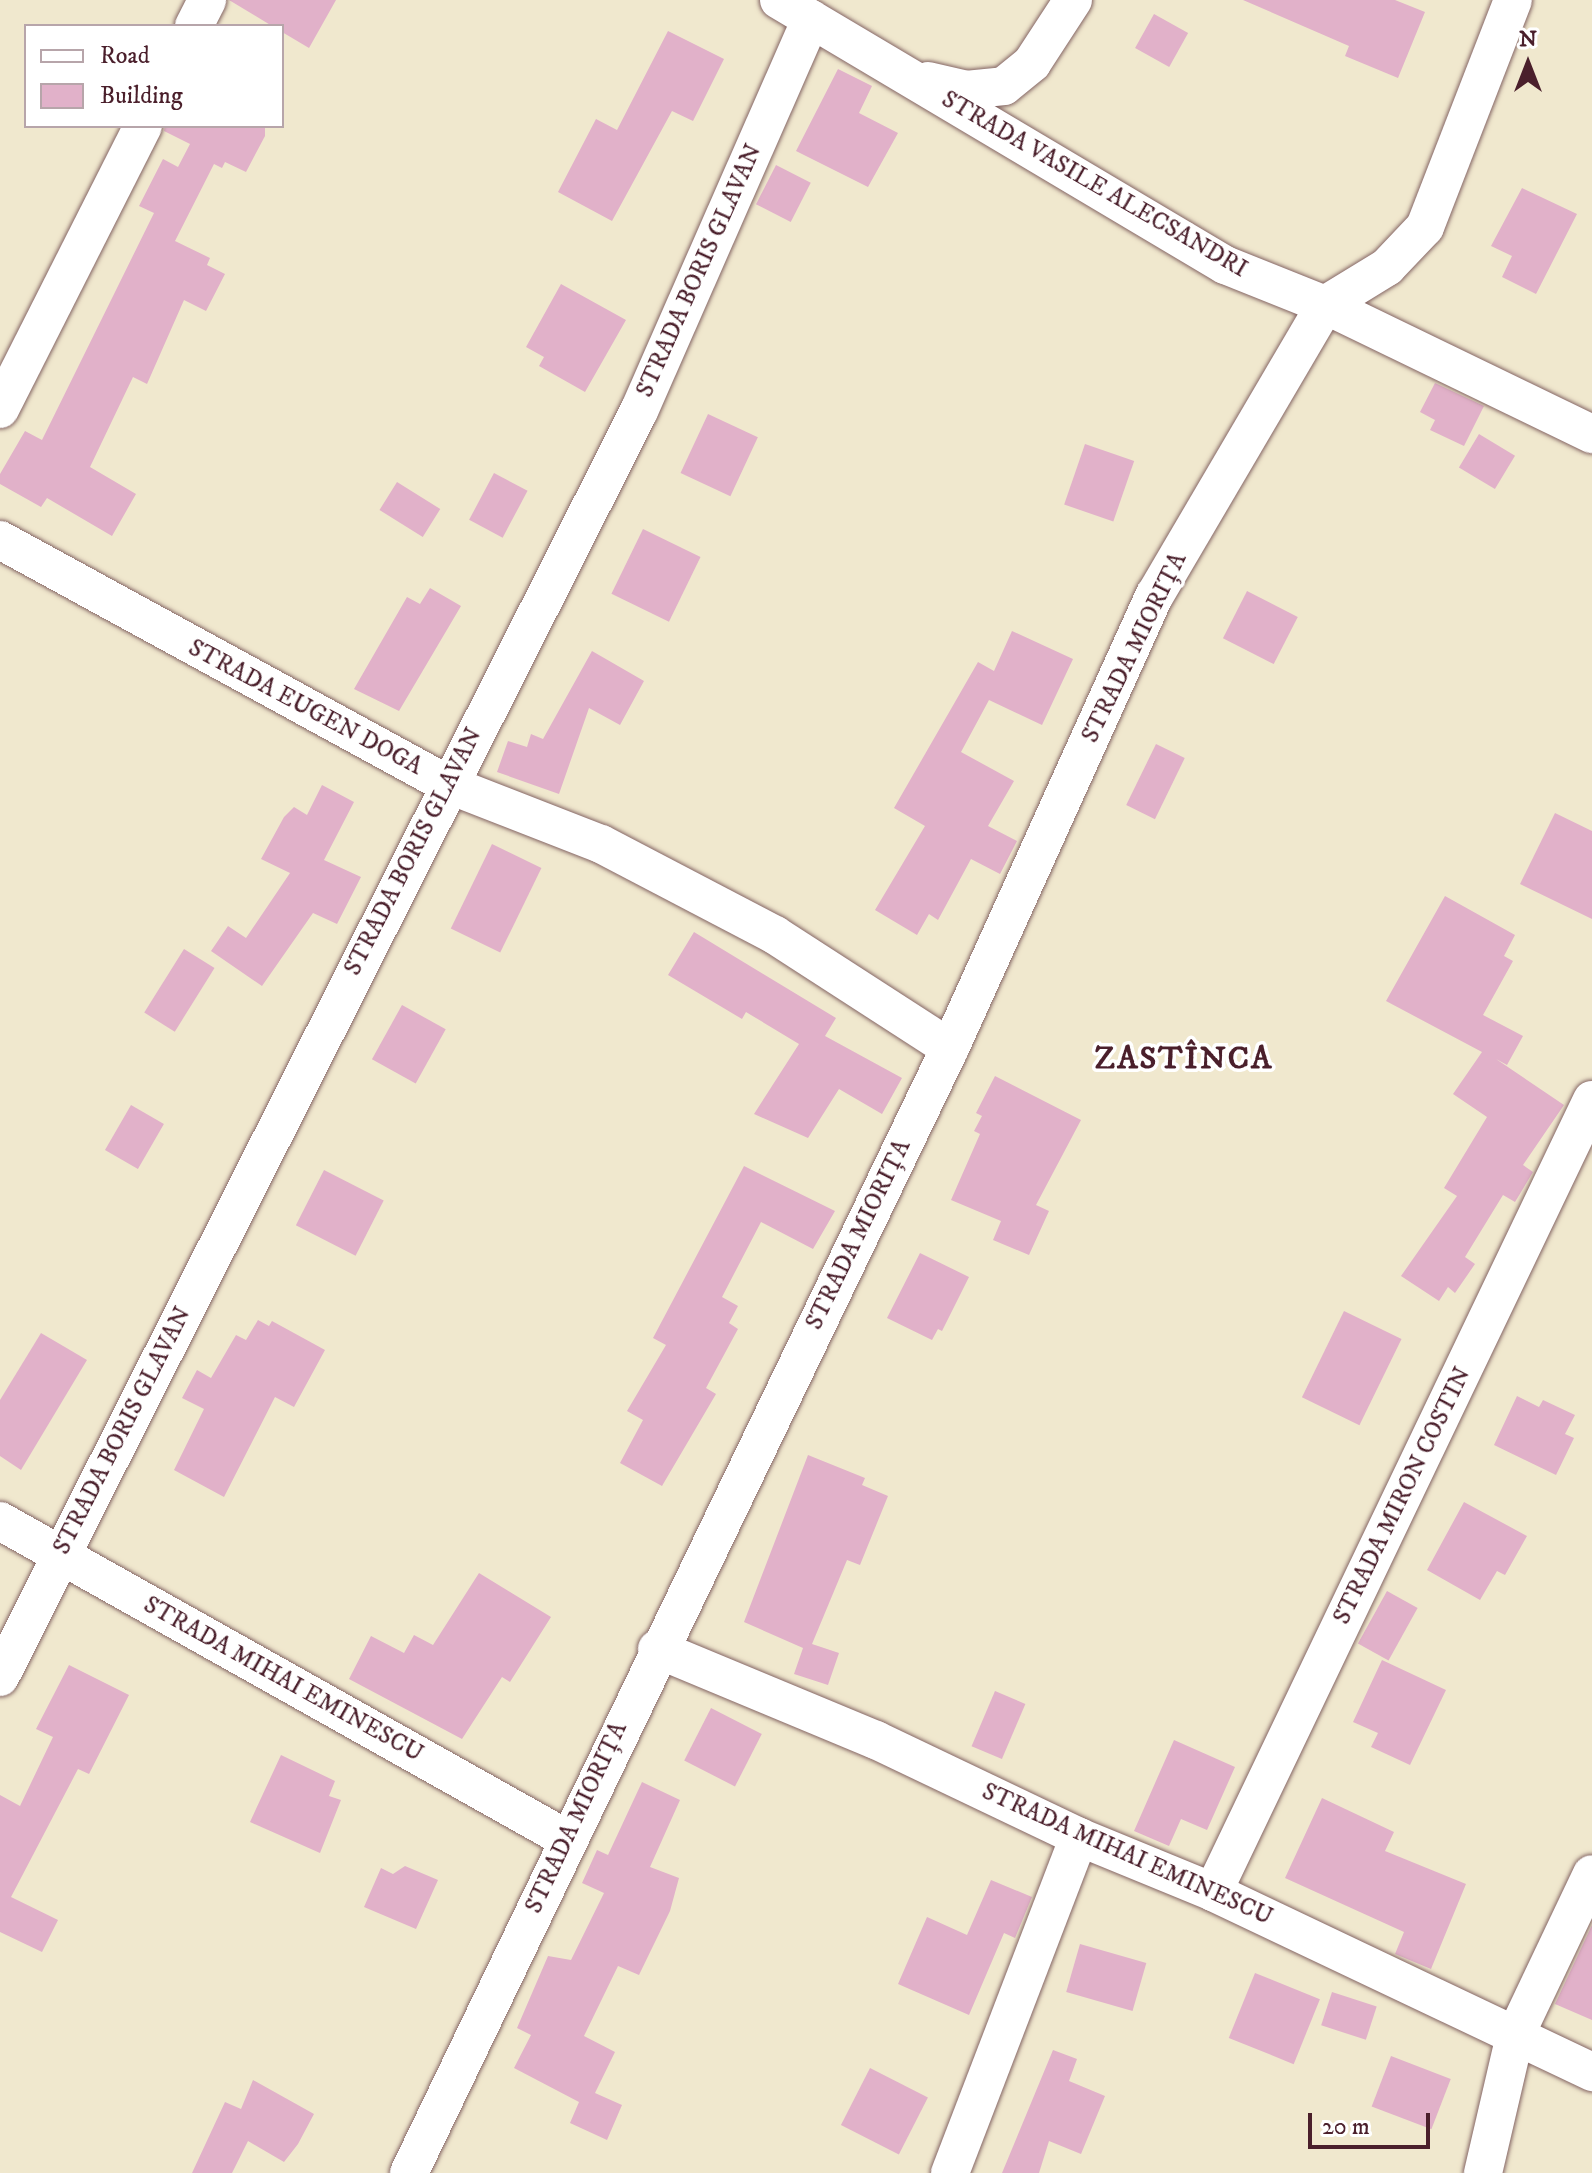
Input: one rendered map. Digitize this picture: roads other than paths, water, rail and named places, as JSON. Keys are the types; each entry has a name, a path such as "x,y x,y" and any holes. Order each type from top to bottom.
{"street":[{"path":"195,24 207,0"},
{"name":"STRADA VASILE ALECSANDRI","path":"779,0 1225,265 1325,305 1592,434"},
{"path":"906,76 966,90 1004,86 1032,63 1073,0"},
{"path":"1325,305 1387,267 1425,227 1513,0"},
{"name":"STRADA BORIS GLAVAN","path":"0,1677 447,784 639,411 811,19"},
{"path":"0,409 142,128"},
{"name":"STRADA MIORIȚA","path":"409,2173 657,1649 950,1048 1155,595 1325,305"},
{"name":"STRADA EUGEN DOGA","path":"0,540 447,784 601,844 775,935 950,1048"},
{"name":"STRADA MIRON COSTIN","path":"1213,1892 1592,1100"},
{"name":"STRADA MIHAI EMINESCU","path":"0,1521 567,1839"},
{"name":"STRADA MIHAI EMINESCU","path":"657,1649 876,1740 1079,1837 1213,1892 1592,2072"},
{"path":"950,2173 1079,1837"},
{"path":"1483,2173 1515,2036 1592,1874"}],"district":[{"name":"ZASTÎNCA","path":"1184,1059"}]}
